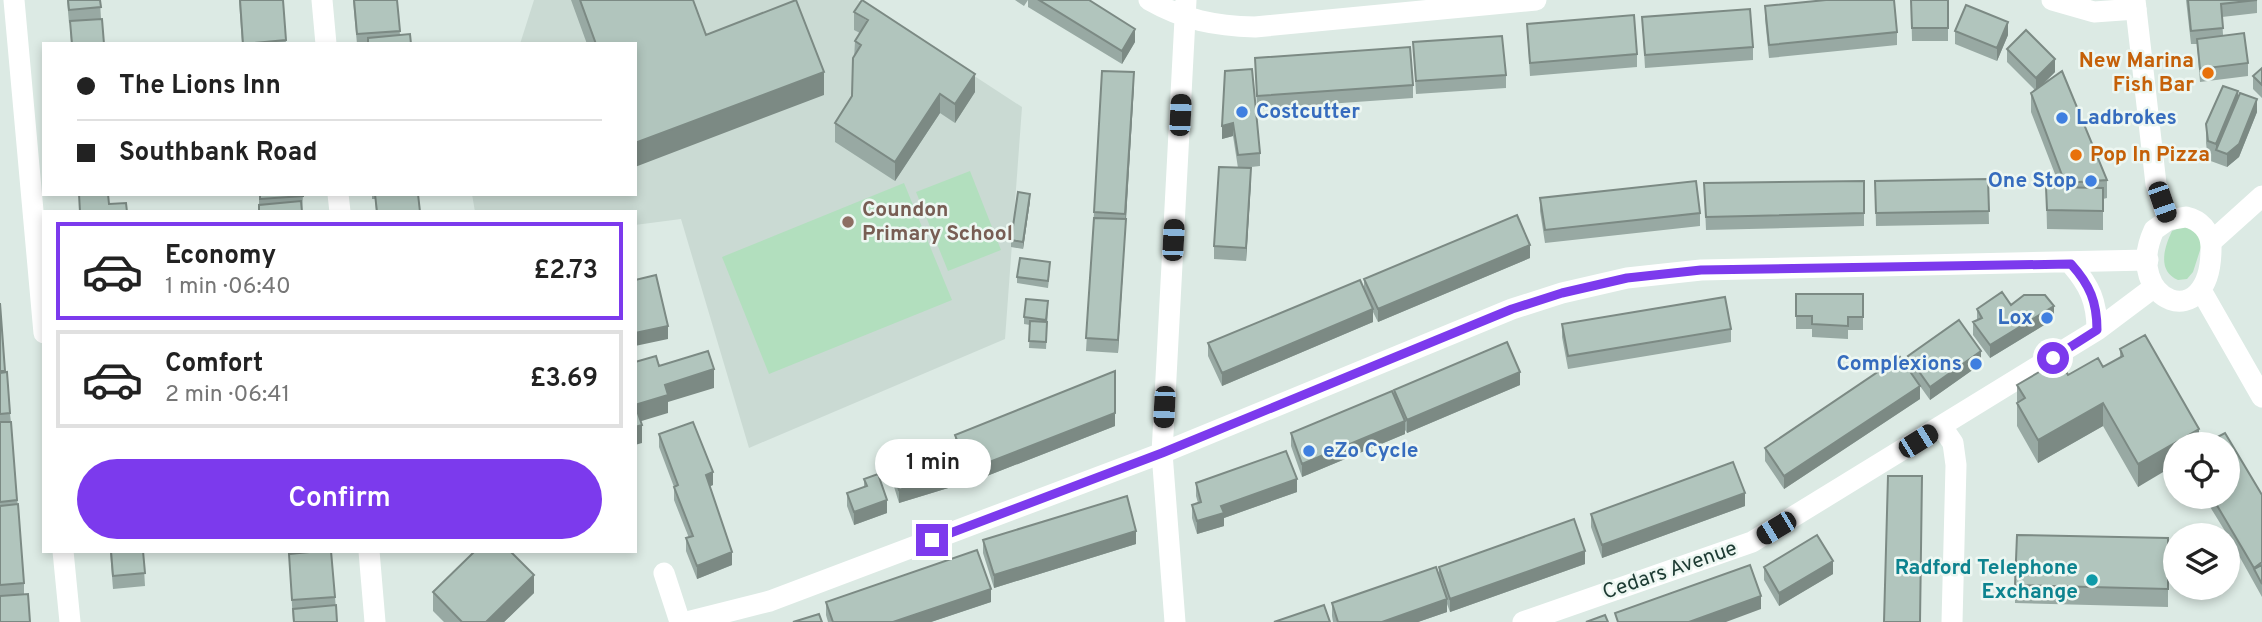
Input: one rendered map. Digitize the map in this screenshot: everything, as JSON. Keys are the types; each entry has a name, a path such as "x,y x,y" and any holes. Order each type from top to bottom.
{"street":[{"path":"14,0 42,311"},
{"path":"322,0 326,42"},
{"path":"1149,0 1186,9 1221,26 1255,27 1536,0"},
{"path":"2052,0 2094,12 2136,4 2156,184 2168,220"},
{"path":"1175,622 1162,453 1186,9"},
{"path":"2211,242 2262,197"},
{"path":"2195,219 2205,228 2211,242 2211,261 2202,292 2196,297 2177,301 2162,296 2152,288 2148,260 2154,230 2168,220 2195,219"},
{"path":"687,622 770,601 1162,453 1512,309 1562,293 1627,278 1701,270 2071,264 2148,260"},
{"path":"2071,264 2092,293 2097,307 2097,330"},
{"name":"Cedars Avenue","path":"1523,622 1752,542 2097,330 2152,288"},
{"path":"2202,292 2262,397"},
{"path":"1941,427 1953,443 1956,465 1952,622"},
{"path":"63,553 70,622"},
{"path":"369,553 375,622"},
{"path":"664,573 680,622"}],"shaded area":[{"name":"Coundon Primary School","path":"534,0 858,0 1022,107 1005,339 749,448 681,219 637,225 637,210 475,210 472,196 637,196 637,42 521,42"}],"green space":[{"path":"970,171 1001,250 948,271 916,192"},
{"path":"904,183 952,300 769,374 722,257"},
{"path":"2184,226 2193,228 2203,241 2193,272 2187,279 2178,280 2167,271 2164,258 2172,231"}],"building":[{"path":"68,0 100,0 101,7 69,10"},
{"path":"240,0 283,0 286,40 243,42"},
{"path":"354,0 397,0 400,31 357,34"},
{"path":"580,0 693,0 706,35 796,0 824,72 637,142 637,42 595,42"},
{"path":"862,0 975,74 955,104 940,94 895,162 835,123 852,96 853,58 861,45 855,41 868,20 854,12"},
{"path":"1039,0 1089,0 1135,29 1122,51"},
{"path":"1826,0 1894,0 1897,32 1769,45 1765,6"},
{"path":"1911,0 1948,0 1948,28 1912,28"},
{"path":"2188,0 2257,0 2221,4 2223,28 2191,31"},
{"path":"1966,5 2008,22 1997,48 1955,31"},
{"path":"1750,9 1753,47 1645,55 1642,17"},
{"path":"1634,15 1637,54 1530,63 1527,24"},
{"path":"102,19 104,42 72,42 70,21"},
{"path":"2026,30 2055,59 2036,78 2007,49"},
{"path":"2244,33 2248,63 2200,69 2197,39"},
{"path":"410,34 411,42 368,42 368,38"},
{"path":"1502,36 1506,75 1416,81 1413,42"},
{"path":"1410,47 1413,85 1257,96 1255,58"},
{"path":"2262,68 2262,85 2253,76"},
{"path":"1252,69 1260,153 1238,155 1233,123 1222,126 1225,71"},
{"path":"1102,71 1134,72 1125,214 1094,212"},
{"path":"2062,71 2107,180 2065,183 2031,93"},
{"path":"2223,86 2238,91 2216,144 2208,141 2206,124"},
{"path":"2240,93 2257,99 2239,144 2227,154 2216,150"},
{"path":"1219,167 1251,168 1246,248 1214,246"},
{"path":"1988,179 1989,211 1876,213 1875,181"},
{"path":"1696,181 1700,213 1545,230 1540,198"},
{"path":"1864,181 1864,213 1706,217 1704,183"},
{"path":"2046,187 2103,188 2103,211 2047,210"},
{"path":"1018,192 1030,194 1023,242 1011,240"},
{"path":"79,196 108,196 109,204 126,203 127,210 80,210"},
{"path":"260,196 303,196 260,199"},
{"path":"375,196 418,196 420,210 377,210"},
{"path":"301,201 302,210 259,210 259,205"},
{"path":"1517,215 1530,245 1378,309 1364,279"},
{"path":"1094,218 1126,219 1118,340 1086,338"},
{"path":"1020,258 1050,262 1048,281 1017,277"},
{"path":"656,275 668,326 637,333 637,280"},
{"path":"1360,280 1373,309 1222,373 1208,343"},
{"path":"2002,292 2011,305 2024,295 2045,295 2054,306 1990,345 1973,322 1982,318 1977,309"},
{"path":"1796,294 1863,294 1863,317 1848,317 1848,326 1812,324 1812,316 1796,316"},
{"path":"1725,297 1731,329 1568,356 1562,324"},
{"path":"1026,299 1048,301 1046,320 1024,317"},
{"path":"0,303 5,371 0,371"},
{"path":"1959,320 1981,351 1930,387 1908,356"},
{"path":"1030,321 1047,322 1046,342 1029,341"},
{"path":"2145,335 2199,429 2194,432 2163,432 2163,450 2138,464 2103,403 2038,440 2017,403 2025,398 2017,385 2046,368 2051,375 2064,368 2068,375 2098,358 2103,367 2123,356 2120,349"},
{"path":"1507,342 1520,372 1407,420 1394,390"},
{"path":"708,351 714,369 665,385 668,395 637,404 637,361 656,356 659,366"},
{"path":"1900,357 1920,386 1784,476 1765,448"},
{"path":"1115,371 1115,413 969,470 955,435"},
{"path":"7,372 10,413 0,414 0,373"},
{"path":"1392,391 1405,421 1302,464 1291,433"},
{"path":"637,411 642,425 637,426"},
{"path":"0,422 11,422 17,500 0,502"},
{"path":"693,422 713,472 706,475 732,552 697,566 686,538 693,536 674,487 678,485 659,434"},
{"path":"951,446 958,472 899,490 891,464"},
{"path":"1286,451 1297,479 1221,506 1224,513 1197,521 1192,505 1201,502 1196,483"},
{"path":"2240,458 2262,495 2262,562 2254,568 2240,544 2240,523 2227,523 2219,509 2240,509"},
{"path":"1733,462 1745,493 1602,545 1591,514"},
{"path":"878,474 887,500 854,512 847,493 867,486 864,479"},
{"path":"1888,476 1922,476 1920,622 1884,622"},
{"path":"1127,496 1136,531 994,575 983,540"},
{"path":"18,504 24,583 0,585 0,506"},
{"path":"1574,519 1585,551 1450,599 1439,567"},
{"path":"1817,535 1833,561 1779,593 1764,567"},
{"name":"Radford Telephone Exchange","path":"2017,535 2163,538 2163,589 2015,585"},
{"path":"977,550 991,589 893,622 833,622 826,602"},
{"path":"111,553 143,553 145,573 113,576"},
{"path":"331,553 335,597 292,600 289,554"},
{"path":"473,553 512,553 534,575 486,622 462,622 433,592"},
{"path":"1750,565 1761,596 1689,622 1618,622 1615,613"},
{"path":"2262,565 2262,584 2254,569"},
{"path":"1436,567 1447,599 1382,622 1338,622 1332,603"},
{"path":"28,594 30,622 0,622 0,596"},
{"path":"336,605 337,622 294,622 293,609"},
{"path":"1324,605 1330,622 1274,622"},
{"path":"819,614 822,622 793,622"},
{"path":"1605,615 1608,622 1586,622"}],"place":[{"name":"New Marina Fish Bar","path":"2208,73"},
{"name":"Costcutter","path":"1242,112"},
{"name":"Ladbrokes","path":"2062,118"},
{"name":"Pop In Pizza","path":"2076,155"},
{"name":"One Stop","path":"2091,181"},
{"name":"Coundon Primary School","path":"848,222"},
{"name":"Lox","path":"2047,318"},
{"name":"Complexions","path":"1976,364"},
{"name":"eZo Cycle","path":"1309,451"},
{"name":"Radford Telephone Exchange","path":"2092,580"}],"route":[{"path":"932,540 1162,453 1512,309 1562,293 1627,278 1701,270 2071,264 2086,281 2092,293 2097,307 2097,330 2053,358"}]}
